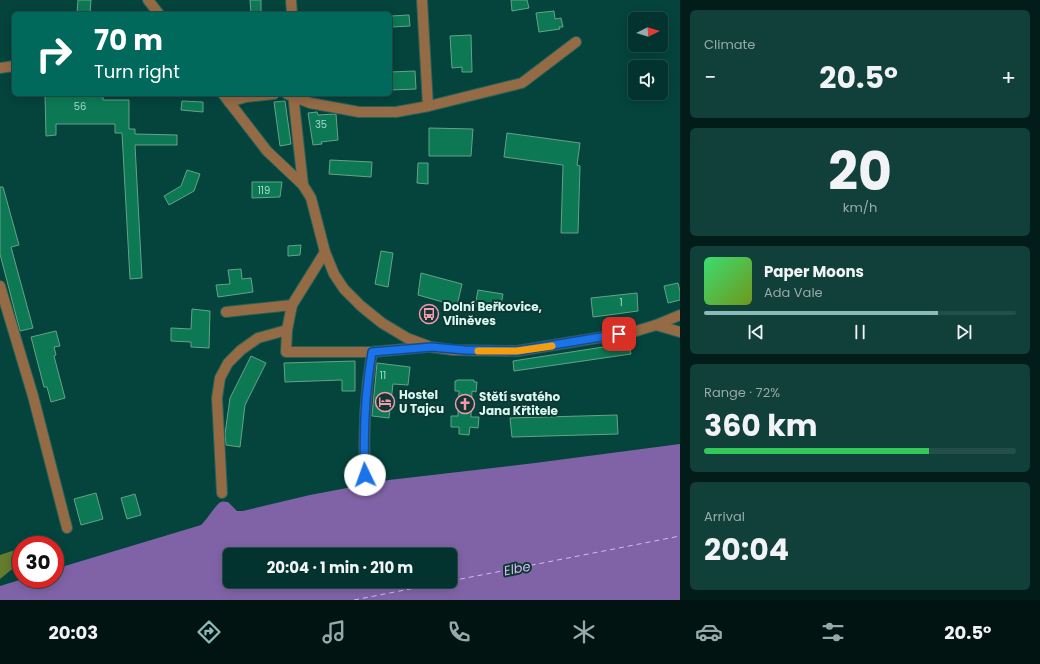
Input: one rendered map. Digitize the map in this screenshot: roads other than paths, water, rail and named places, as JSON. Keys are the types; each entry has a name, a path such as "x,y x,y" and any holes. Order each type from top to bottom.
{"street":[{"path":"148,0 157,12"},
{"path":"291,0 292,12"},
{"path":"422,0 428,106"},
{"path":"293,96 310,103 359,112 396,112 428,106 522,83 576,42"},
{"path":"0,68 12,66"},
{"path":"226,98 255,96"},
{"path":"291,96 303,185"},
{"path":"226,98 267,151 303,185 311,198 317,215 325,252 334,274 344,289 361,306 382,323 407,338 431,347"},
{"path":"325,252 292,305 287,330 286,352 372,352 431,347 517,351 633,332 656,325 680,315"},
{"path":"0,286 33,396 67,528"},
{"path":"226,312 292,305"},
{"path":"656,325 680,332"},
{"path":"222,493 218,398 220,378 228,363 258,338 287,330"},
{"path":"365,475 363,449 366,388 372,352"}],"water":[{"name":"Elbe","path":"680,444 680,600 0,600 0,586 12,582 12,588 64,588 64,566 201,525 217,505 222,502 228,502 237,511 243,511 310,495 389,480"}],"place":[{"name":"Dolní Beřkovice, Vliněves","path":"429,314"},
{"name":"Hostel U Tajcu","path":"385,402"},
{"name":"Stětí svatého Jana Křtitele","path":"465,404"}]}
